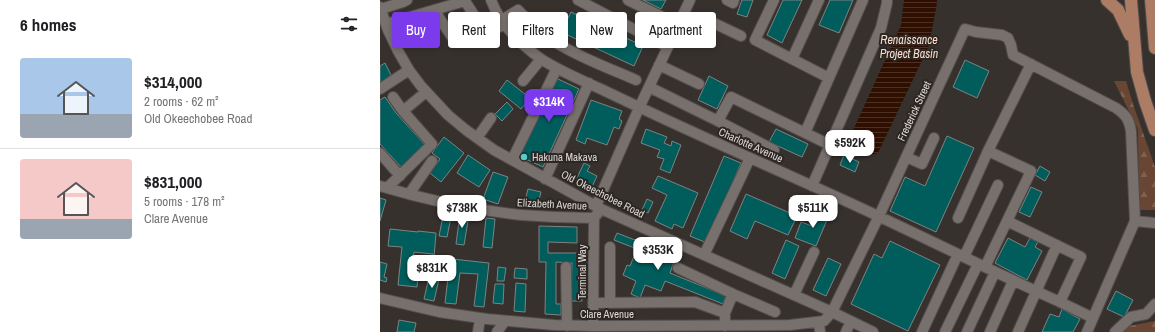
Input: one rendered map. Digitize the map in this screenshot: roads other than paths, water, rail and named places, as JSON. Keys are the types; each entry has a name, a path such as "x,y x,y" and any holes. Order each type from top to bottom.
{"main road":[{"path":"1107,0 1118,10 1134,43"},
{"path":"1131,0 1135,59 1140,84 1154,126"},
{"path":"1151,0 1155,48"}],"street":[{"path":"380,8 407,0"},
{"name":"Charlotte Avenue","path":"491,0 495,10 503,22 522,45 541,59 557,68 639,108 879,216 1093,318"},
{"path":"578,0 635,30"},
{"path":"628,0 652,12"},
{"name":"Elizabeth Avenue","path":"684,12 690,0"},
{"path":"727,0 733,3 734,0"},
{"path":"774,0 755,40 829,78"},
{"path":"792,59 819,0"},
{"path":"805,133 863,0"},
{"path":"812,186 881,28 887,0"},
{"path":"386,24 465,1 472,12"},
{"name":"Old Okeechobee Road","path":"380,8 398,51 409,70 426,92 448,115 494,150 598,208 832,312 873,332"},
{"path":"434,10 448,31"},
{"path":"500,24 518,10 535,27 555,42 577,54 636,80"},
{"path":"716,24 741,36"},
{"name":"Frederick Street","path":"832,312 879,216 965,29 976,32 1002,35 1008,38 1011,45 1012,55 1031,64"},
{"name":"Elizabeth Avenue","path":"384,187 450,204 486,210 557,218 594,218 639,108 668,48"},
{"path":"523,82 541,59"},
{"path":"958,218 988,151 1031,64 1124,114 1130,122 1131,131 1135,221 1087,332"},
{"path":"660,65 699,84"},
{"path":"512,160 557,68"},
{"path":"380,89 409,70"},
{"path":"545,179 589,83"},
{"path":"649,87 774,150"},
{"path":"403,111 426,92"},
{"path":"384,187 400,176 432,144 403,111 393,97"},
{"path":"718,121 731,97 830,145"},
{"path":"477,138 491,118"},
{"path":"906,157 922,164 934,138"},
{"path":"945,332 981,265 1007,221 1031,171 988,151"},
{"path":"380,153 400,176"},
{"path":"704,255 750,158"},
{"path":"409,194 432,161"},
{"path":"922,332 998,185"},
{"name":"Terminal Way","path":"593,326 594,218"},
{"path":"1007,221 1081,257 1060,302"},
{"path":"1135,221 1155,223"},
{"path":"1018,332 1057,245"},
{"path":"610,247 610,302"},
{"path":"794,295 814,252"},
{"path":"566,267 567,326"},
{"path":"678,268 775,312"},
{"path":"967,332 995,272"},
{"path":"990,332 1013,280"},
{"path":"725,326 725,312 734,294"},
{"name":"Clare Avenue","path":"380,298 439,312 505,321 567,326 819,327 832,312"},
{"path":"593,303 695,302 725,312"},
{"path":"1115,332 1131,316 1146,314 1155,304"},
{"path":"478,332 480,318"},
{"path":"497,332 505,321"},
{"path":"846,332 851,321"}],"water":[{"name":"Renaissance Project Basin","path":"904,0 937,0 929,46 878,153 867,155 859,154 855,152 851,144 850,137 901,25"}],"place":[{"name":"Hakuna Makava","path":"524,157"}]}
